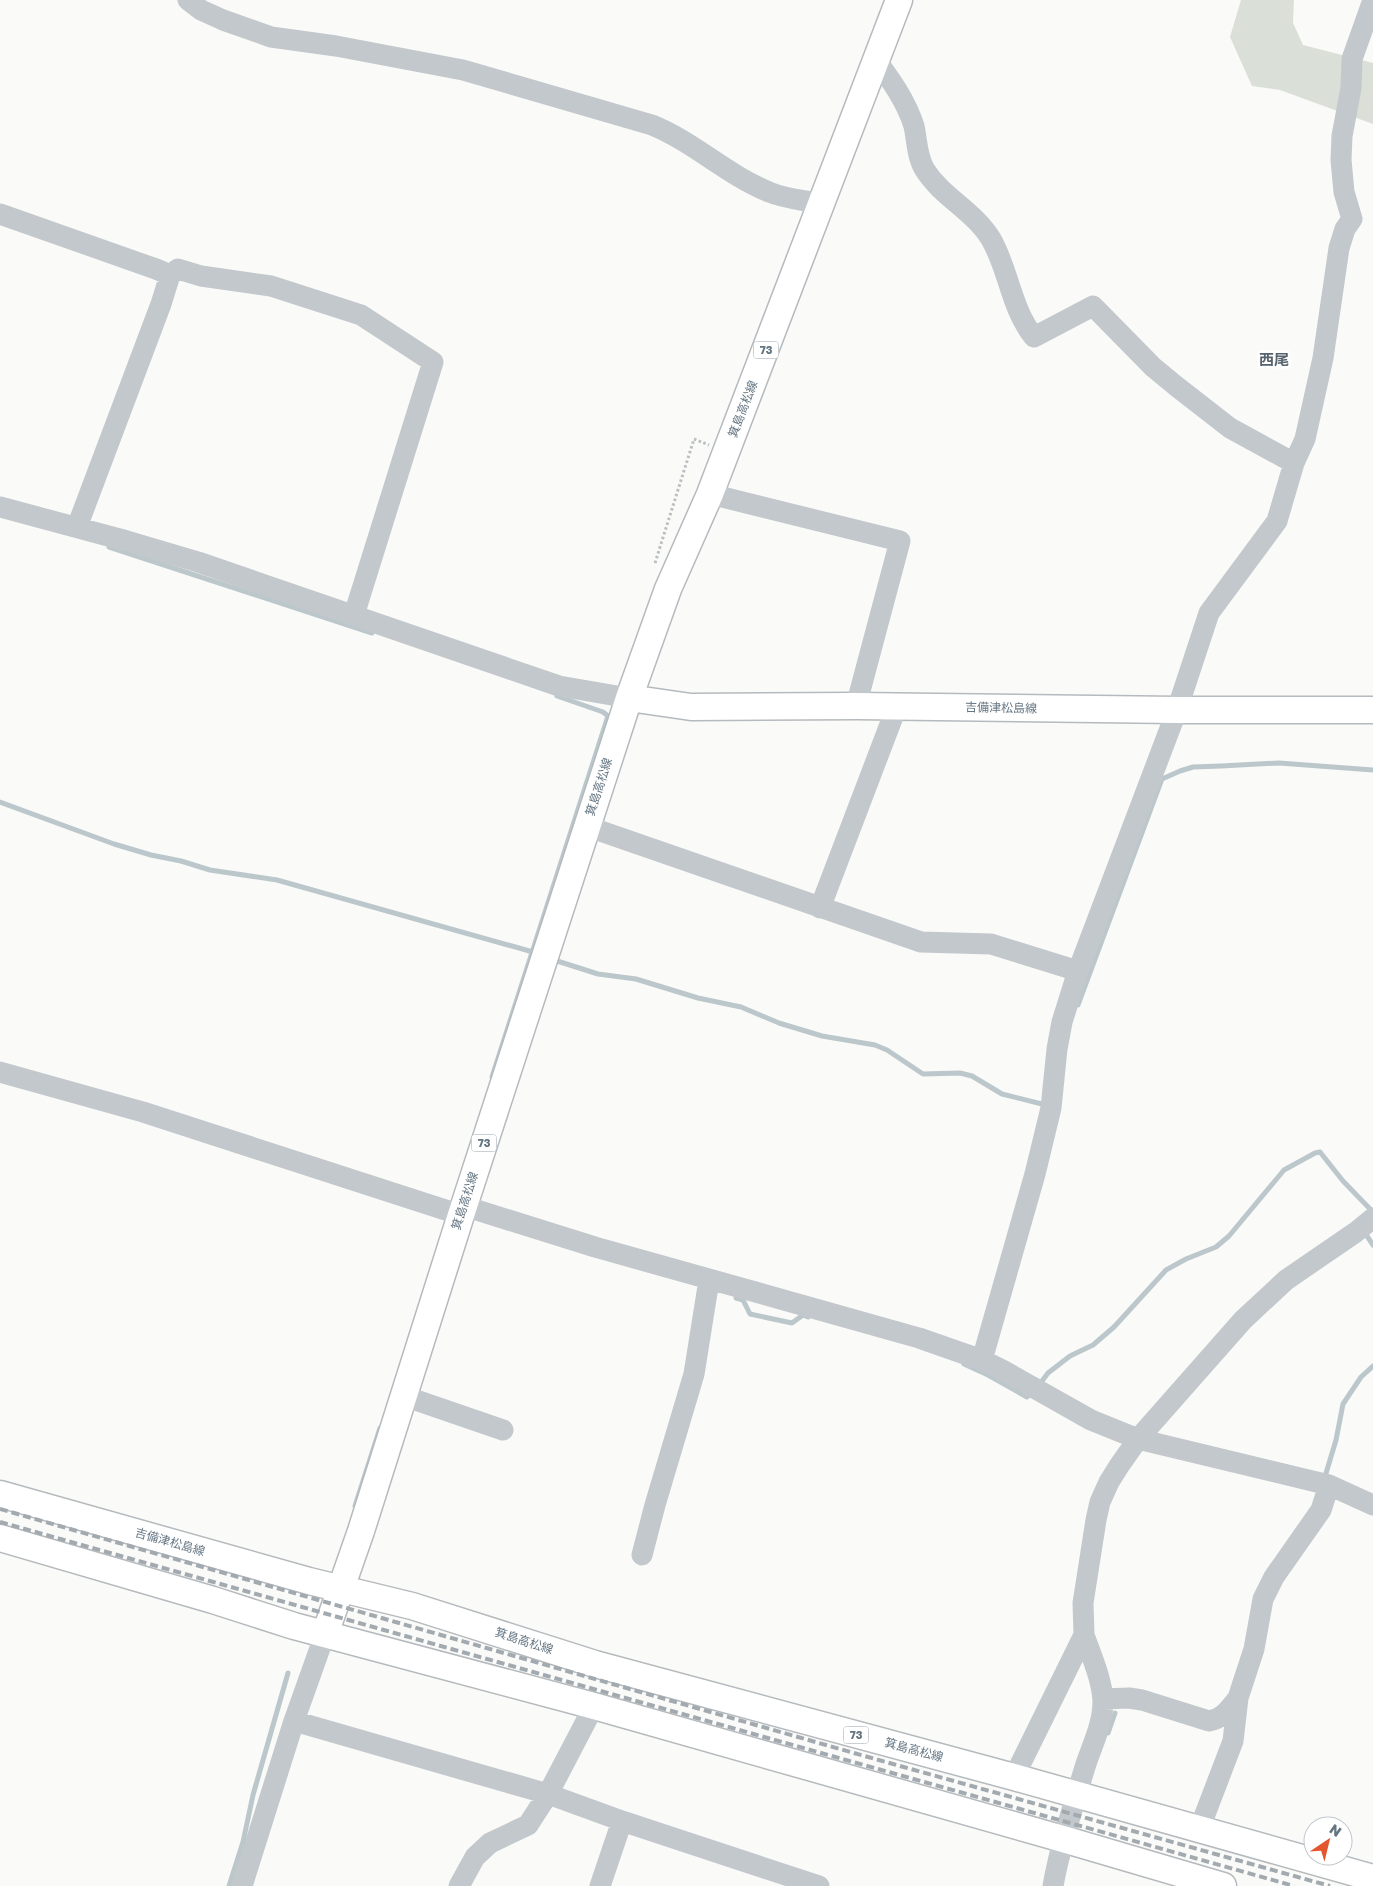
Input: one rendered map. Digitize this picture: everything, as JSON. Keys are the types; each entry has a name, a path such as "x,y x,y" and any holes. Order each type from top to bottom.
{"main road":[{"name":"箕島高松線","path":"325,1634 362,1531 404,1396 455,1211 629,698 668,589 710,494 899,0"},
{"name":"吉備津松島線","path":"629,698 690,707 897,706 1176,710 1373,710"},
{"name":"吉備津松島線","path":"0,1494 341,1589"},
{"path":"0,1538 325,1634 594,1706 1224,1886"},
{"name":"箕島高松線","path":"341,1589 412,1606 595,1664 1373,1878"}],"street":[{"path":"188,0 208,13 271,37 336,46 463,70 652,126 671,133 770,193 822,204"},
{"path":"982,1360 1035,1174 1052,1106 1057,1049 1062,1022 1078,971 1176,710 1209,612 1276,521 1294,463 1305,439 1321,367 1339,248 1345,229 1352,219 1344,192 1341,160 1342,136 1351,88 1352,59 1373,0"},
{"path":"876,60 890,77 905,104 914,126 924,169 935,184 973,218 990,238 1024,324 1034,337 1094,306 1153,367 1176,386 1230,428 1294,463"},
{"path":"0,214 170,275"},
{"path":"77,527 161,304 170,275 178,269 201,276 271,286 308,297 361,315 433,362 354,615"},
{"path":"710,494 814,518 900,541 856,706"},
{"path":"0,507 198,562 559,686 629,698"},
{"path":"820,908 897,706"},
{"path":"586,826 921,942 991,944 1078,971"},
{"path":"0,1072 143,1112 455,1211 595,1247 708,1285 919,1338 982,1360 1091,1420 1138,1439 1322,1483 1373,1505"},
{"path":"1053,1886 1063,1839 1102,1717 1103,1699 1100,1683 1084,1634 1083,1603 1096,1520 1100,1502 1109,1482 1138,1439 1250,1313 1286,1280 1356,1232 1373,1218"},
{"path":"642,1555 694,1374 708,1285"},
{"path":"404,1396 503,1430"},
{"path":"1199,1830 1232,1741 1238,1698 1254,1649 1263,1599 1267,1588 1321,1510 1322,1483"},
{"path":"242,1886 294,1720 325,1634"},
{"path":"1014,1778 1084,1634"},
{"path":"1103,1699 1129,1698 1142,1700 1209,1721 1223,1716 1238,1698"},
{"path":"459,1886 475,1857 490,1843 528,1826 548,1794 594,1706"},
{"path":"294,1720 548,1794 622,1822 819,1886"},
{"path":"600,1886 622,1822"}],"shaded area":[{"path":"1241,0 1294,0 1293,23 1303,45 1373,63 1373,124 1280,90 1252,86 1230,37"}],"waterway":[{"path":"109,547 372,633"},
{"path":"492,1077 608,716 603,712 557,696"},
{"path":"1078,1005 1162,779 1193,767 1279,763 1373,770"},
{"path":"0,802 114,844 151,855 181,861 210,870 277,880 533,952"},
{"path":"554,960 598,974 636,979 698,998 741,1007 779,1023 822,1036 875,1045 887,1050 923,1074 960,1073 972,1076 1002,1094 1046,1105"},
{"path":"1039,1385 1048,1373 1070,1356 1093,1345 1114,1327 1166,1270 1186,1259 1216,1247 1229,1236 1284,1170 1315,1153 1320,1152 1343,1181 1373,1212"},
{"path":"1365,1233 1373,1245"},
{"path":"736,1298 743,1300 750,1314 792,1323 803,1315 808,1317"},
{"path":"964,1364 1027,1397 1031,1393"},
{"path":"1324,1480 1336,1440 1343,1404 1361,1377 1373,1366"},
{"path":"355,1506 380,1428"},
{"path":"229,1886 243,1842 253,1795 288,1673"},
{"path":"1108,1733 1115,1713"}],"railway":[{"path":"0,1509 875,1759 1330,1886"},
{"path":"0,1522 1294,1886"}],"district":[{"name":"西尾","path":"1274,360"}]}
